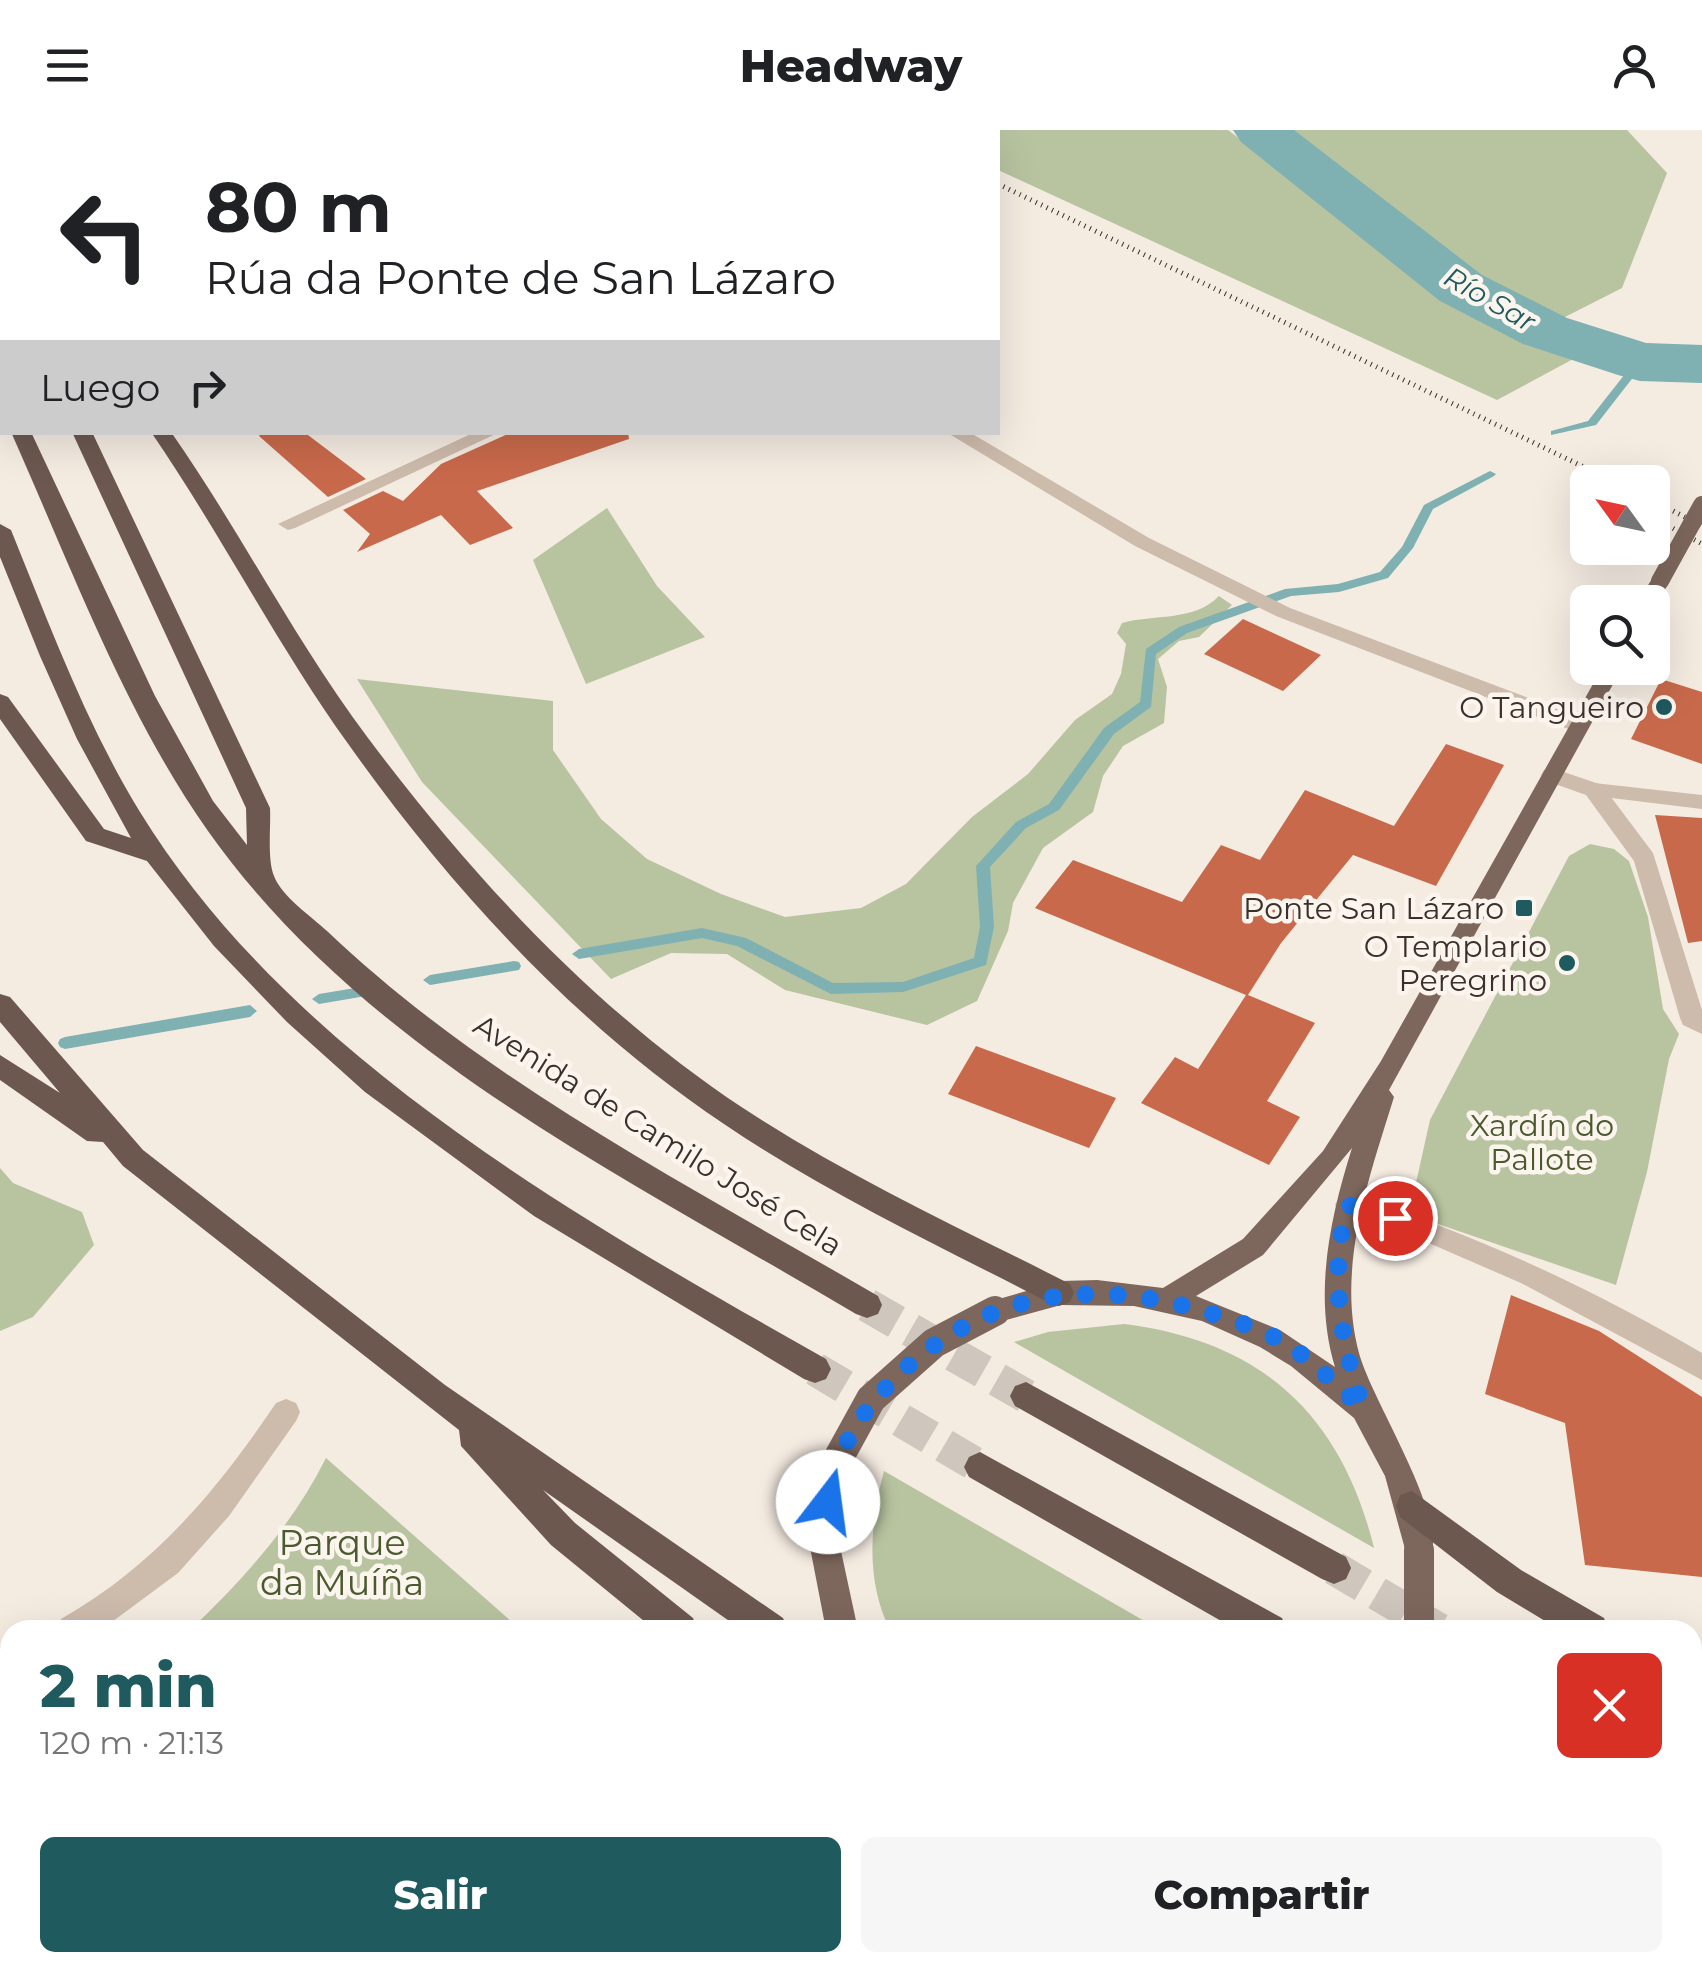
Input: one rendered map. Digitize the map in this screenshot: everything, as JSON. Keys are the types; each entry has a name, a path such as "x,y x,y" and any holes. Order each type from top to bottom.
{"highway":[{"name":"Avenida de Camilo José Cela","path":"22,435 126,664 209,813 261,882 354,974 482,1073 867,1304"},
{"path":"83,435 258,808 261,882"},
{"path":"163,435 360,743 488,901 569,982 690,1086 780,1145 850,1188 1059,1293"},
{"path":"0,530 68,696 156,855 224,942 294,1014 372,1082 488,1173 574,1229 814,1369"},
{"path":"0,702 96,835 156,855"},
{"path":"0,1004 133,1158"},
{"path":"0,1066 133,1158 434,1395 758,1620"},
{"path":"434,1395 563,1534 669,1620"},
{"path":"1026,1396 1334,1568"},
{"path":"980,1467 1252,1620"},
{"path":"1412,1506 1510,1580 1576,1620"}],"main road":[{"path":"1658,585 1702,505"},
{"path":"1166,1300 1253,1247 1290,1210 1332,1158 1390,1068 1602,685"},
{"path":"1390,1068 1348,1205 1337,1278 1342,1344 1363,1408 1412,1506 1419,1550 1419,1620"},
{"path":"840,1620 823,1537 833,1468 872,1400 934,1343 995,1311 1059,1293 1166,1300 1256,1328 1294,1349 1363,1408"}],"street":[{"path":"288,524 484,435"},
{"path":"960,435 1142,542 1248,596 1578,725"},
{"path":"1552,774 1594,790 1645,858 1692,1018 1702,1026"},
{"path":"1348,1205 1518,1267 1597,1306 1702,1368"},
{"path":"88,1620 142,1585 195,1540 245,1476 286,1412"}],"lane":[{"path":"1594,790 1702,802"}],"green space":[{"path":"1000,130 1228,130 1320,201 1501,322 1575,358 1497,400 1000,171"},
{"path":"1288,130 1627,130 1667,173 1622,288 1559,320 1485,292"},
{"path":"607,508 657,586 705,637 586,684 533,560"},
{"path":"1219,596 1232,605 1199,637 1179,641 1158,659 1167,687 1164,723 1123,746 1103,776 1093,812 1043,848 1013,903 1008,931 977,1001 927,1025 785,990 727,954 671,953 611,979 422,782 357,679 553,701 553,750 601,819 647,859 721,894 785,917 861,908 906,884 972,817 1028,774 1075,720 1112,694 1121,674 1126,644 1117,633 1122,623 1185,614"},
{"name":"Xardín do Pallote","path":"1590,844 1614,849 1629,861 1648,917 1663,1009 1679,1034 1669,1059 1647,1172 1616,1285 1409,1214 1430,1120 1569,856"},
{"path":"0,1168 13,1183 82,1212 94,1245 33,1317 0,1331"},
{"path":"1124,1324 1173,1333 1216,1347 1255,1367 1288,1392 1317,1423 1340,1459 1374,1548 1014,1342 1048,1332"},
{"name":"Parque da Muíña","path":"326,1458 510,1620 200,1620 266,1550"},
{"path":"884,1471 1143,1620 886,1620 873,1571 876,1510"}],"building":[{"path":"308,435 366,479 328,497 259,436"},
{"path":"505,435 628,435 629,439 477,491 513,528 470,545 441,515 357,552 370,534 343,510 383,491 403,501 441,464"},
{"path":"1243,619 1321,655 1283,691 1204,654"},
{"path":"1670,682 1702,692 1702,764 1631,739 1658,685 1670,685"},
{"path":"1446,744 1504,765 1436,886 1353,855 1281,943 1248,995 1315,1023 1267,1101 1300,1117 1269,1165 1141,1103 1175,1057 1198,1069 1246,995 1035,908 1073,860 1182,902 1221,845 1260,860 1305,790 1394,826"},
{"path":"1655,815 1702,818 1702,941 1688,943"},
{"path":"976,1046 1116,1098 1089,1148 948,1094"},
{"path":"1511,1295 1599,1331 1702,1397 1702,1577 1585,1565 1565,1423 1485,1394"}],"waterway":[{"name":"Río Sar","path":"1260,130 1461,288 1545,331 1640,362 1702,364"},
{"path":"1555,433 1592,423 1640,362"},
{"path":"579,954 702,933 741,942 831,989 903,987 981,961 987,927 983,866 1021,825 1054,807 1109,731 1146,704 1150,652 1183,630 1289,592 1339,588 1384,575 1407,548 1428,507 1490,474"},
{"path":"430,980 514,966"},
{"path":"319,999 361,992"},
{"path":"65,1043 250,1011"}],"tunnel":[{"path":"867,1305 1026,1396"},
{"path":"815,1369 980,1467"},
{"path":"1334,1568 1422,1620"}],"railway":[{"path":"1000,185 1580,465"},
{"path":"1670,509 1702,526"},
{"path":"1670,527 1702,544"}],"place":[{"name":"O Tangueiro","path":"1664,707"},
{"name":"Ponte San Lázaro","path":"1524,908"},
{"name":"O Templario Peregrino","path":"1567,963"}],"route":[{"path":"828,1502 833,1468 872,1400 892,1380 934,1343 995,1311 1059,1293 1166,1300 1256,1328 1294,1349 1363,1408 1342,1344 1337,1278 1345,1215 1348,1205 1395,1218"}]}
